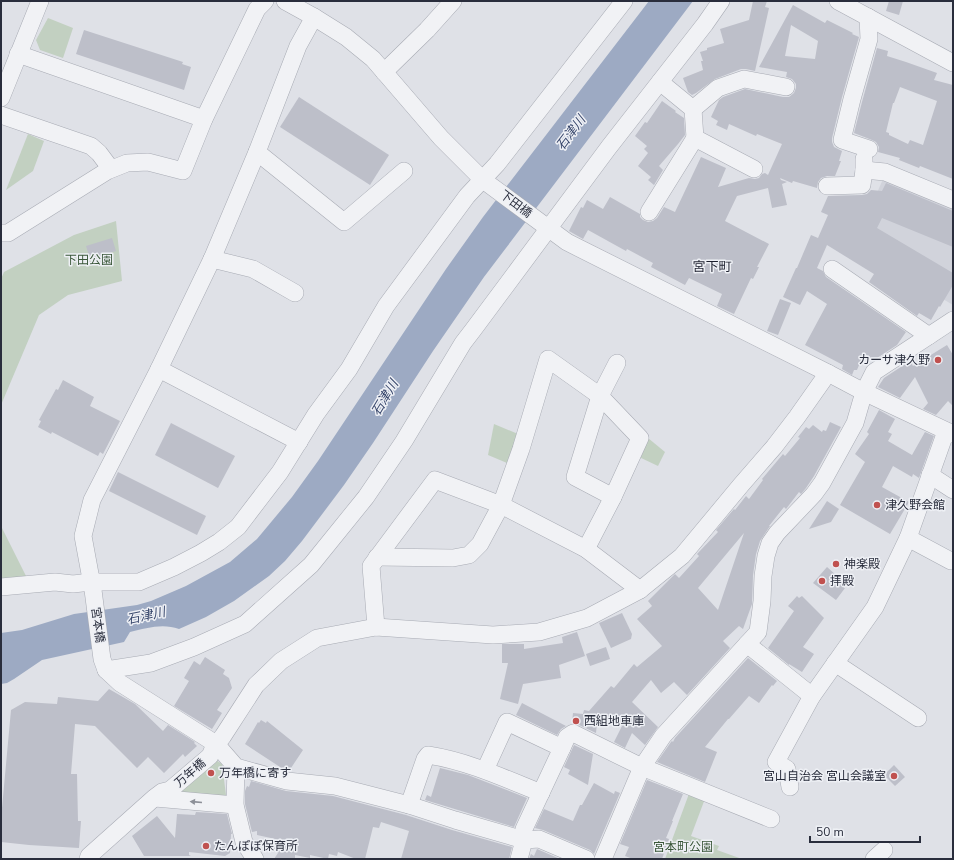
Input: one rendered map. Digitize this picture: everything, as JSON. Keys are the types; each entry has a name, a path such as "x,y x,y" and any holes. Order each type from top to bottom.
{"street":[{"path":"1,98 40,1"},
{"path":"1,234 8,233 107,171 127,163 148,162 183,171 204,119 257,9 265,1"},
{"name":"下田橋","path":"285,1 346,37 373,59 441,138 483,180 567,242 864,392 950,432"},
{"path":"384,72 453,1"},
{"path":"1,587 55,582 92,586 139,582 174,567 201,553 219,542 238,527 280,472 316,414 349,369 386,306 467,196 497,164 624,1"},
{"path":"104,665 151,663 194,647 245,624 311,566 366,496 404,441 463,343 609,147 705,24 721,1"},
{"path":"705,24 732,1"},
{"path":"838,1 953,63"},
{"name":"宮本橋","path":"104,665 83,536 92,500 159,369 212,259 257,152 298,46 314,17"},
{"path":"868,18 869,38 842,140 885,172 953,200"},
{"path":"18,54 204,119"},
{"path":"693,109 718,88 744,79 786,87"},
{"path":"649,212 695,138 693,109 660,82"},
{"path":"1,115 91,146 99,153 111,169"},
{"path":"695,138 754,168"},
{"path":"257,152 344,222 404,170"},
{"path":"827,186 862,185 866,159"},
{"path":"212,259 253,269 296,293"},
{"path":"832,269 929,336"},
{"path":"603,859 642,767 663,736 758,632 762,601 763,576 766,556 770,543 777,533 814,494 822,483 855,423 864,392 874,372 953,320"},
{"path":"377,557 453,558 469,554 480,544 501,505 521,449 548,358 600,396 640,438 586,549"},
{"path":"612,496 575,477 600,396 617,363"},
{"path":"159,369 299,442"},
{"path":"213,750 256,685 282,661 316,638 376,627 493,635 539,632 587,618 640,590 682,556 774,447 828,373"},
{"path":"790,787 787,769 776,762 812,696 875,607 908,538 930,475 950,432"},
{"path":"930,475 953,490"},
{"path":"376,627 371,566 435,480 501,505 586,549 640,590"},
{"path":"908,538 951,561"},
{"path":"748,644 812,696"},
{"path":"835,662 918,718"},
{"path":"104,665 120,683 236,767 287,781 336,786 409,805 524,840 539,839 586,859"},
{"path":"485,770 507,722 562,748"},
{"path":"518,859 524,840 524,829 567,737 573,733 642,767 771,819"},
{"path":"88,859 89,856 162,793 164,782 204,747 213,750"},
{"path":"409,805 425,759 428,755 443,757 485,770 540,793"},
{"path":"236,767 235,805 244,842 255,859"},
{"path":"162,793 235,805"}],"shaded area":[{"path":"883,179 953,207 953,305 868,254 874,200"}],"green space":[{"path":"48,18 73,28 63,58 40,50 36,40"},
{"path":"28,134 44,141 33,171 6,190"},
{"name":"下田公園","path":"116,221 122,281 68,295 39,315 1,405 1,279 4,272 74,235"},
{"path":"494,424 518,434 507,463 488,455"},
{"path":"648,438 665,452 658,466 639,457"},
{"path":"1,526 27,578 1,580"},
{"path":"216,760 222,764 226,795 223,799 176,793"},
{"name":"宮本町公園","path":"690,791 706,796 691,836 719,846 717,850 742,859 665,859"}],"water":[{"name":"石津川","path":"649,1 693,1 484,277 344,485 285,561 269,576 234,601 206,617 179,629 161,626 130,632 124,642 42,660 14,679 7,683 1,684 1,633 22,630 74,614 137,605 151,601 186,586 230,562 257,539 292,497 318,461 446,269 483,217"}],"building":[{"path":"753,1 767,1 765,7 769,8 755,71 741,69 715,79 692,95 688,92 683,78 703,70 701,61 703,61 700,52 707,50 707,48 724,43 720,29 749,20"},
{"path":"889,1 903,1 899,15 886,11"},
{"path":"793,5 825,23 827,20 859,37 832,138 834,147 842,151 839,161 841,161 835,176 821,178 818,182 817,188 793,181 792,183 780,178 781,180 787,182 782,184 787,205 772,208 768,188 737,196 725,221 769,244 757,267 759,267 753,279 751,278 734,314 717,306 722,294 689,278 685,285 651,267 653,263 627,249 626,251 588,230 583,239 569,231 581,207 583,208 587,200 603,209 610,197 640,214 640,217 643,220 648,222 657,218 664,207 675,212 701,157 726,168 718,187 749,178 759,178 765,173 768,175 782,144 757,134 756,136 729,124 727,130 716,125 718,121 711,117 719,100 723,97 745,89 783,97 789,97 794,93 796,84 792,79 786,77 787,72 759,67","holes":["791,25 818,41 815,59 785,56"]},
{"path":"84,30 183,62 182,64 191,67 184,90 76,54"},
{"path":"877,48 888,51 887,56 937,73 934,80 953,85 953,179 920,166 919,168 899,160 900,158 878,152 879,147 876,142 854,133","holes":["900,87 937,101 923,145 910,140 908,144 886,132 893,103"]},
{"path":"299,97 389,155 370,185 280,127"},
{"path":"662,101 684,118 685,135 659,166 663,170 654,185 648,180 651,177 638,166 648,153 644,149 647,146 635,136 645,122 647,123"},
{"path":"886,183 953,211 953,247 882,218 877,228 953,273 953,285 931,320 919,313 917,316 869,282 874,274 827,245 817,268 823,271 826,277 906,332 897,345 874,360 864,353 857,370 854,370 852,375 842,369 843,365 805,345 827,304 807,291 800,305 783,297 811,235 818,238 828,215 821,212 828,196 862,195 867,194 871,190 882,191"},
{"path":"112,238 116,251 90,259 86,246"},
{"path":"780,299 791,303 778,335 767,331"},
{"path":"947,345 953,355 953,406 948,401 936,415 923,409 928,403 915,377 900,398 878,387 884,378 910,361 913,366"},
{"path":"63,380 94,397 90,406 120,421 103,454 100,452 98,456 52,432 51,434 38,427 41,421 39,420 56,389 58,390"},
{"path":"879,410 895,419 888,432 892,434 888,441 912,455 925,432 934,436 919,478 913,474 912,477 893,466 882,487 909,502 890,534 840,505 865,462 855,454 869,434 867,432"},
{"path":"830,422 841,427 806,488 801,494 799,492 786,509 784,507 769,526 760,541 756,554 753,575 752,604 743,629 739,626 723,641 730,648 687,695 674,682 661,693 651,680 632,702 658,727 645,745 632,733 625,748 614,742 622,726 598,713 596,733 572,723 573,713 583,714 584,710 589,711 611,686 614,688 634,664 637,667 662,646 637,619 652,606 648,601 675,574 679,578 699,556 697,554 718,532 716,530 746,496 749,499 763,480 762,479 783,454 785,456 800,438 798,437 806,427 809,429 813,425 822,432 823,430 826,431","holes":["744,533 718,610 698,588"]},
{"path":"171,423 235,456 218,488 155,455"},
{"path":"118,472 206,516 197,535 109,491"},
{"path":"827,501 839,509 831,522 809,529"},
{"path":"827,567 836,575 833,578 845,588 836,600 813,583"},
{"path":"797,596 799,598 802,596 824,618 803,647 814,654 802,672 789,665 768,648 794,611 788,606"},
{"path":"622,613 632,634 631,639 611,648 599,623"},
{"path":"577,632 585,656 559,665 561,678 523,684 518,704 500,699 508,663 502,663 502,644 524,644 524,649 563,643 562,637"},
{"path":"606,647 610,659 590,666 586,654"},
{"path":"205,657 225,670 223,674 229,678 232,688 217,710 222,713 212,729 174,706 189,681 184,678 194,661 200,665"},
{"path":"748,658 777,681 773,686 772,685 759,703 749,696 705,747 717,752 705,782 657,762 671,742 673,742"},
{"path":"109,689 135,704 163,731 168,725 195,742 194,743 197,746 185,757 183,754 164,773 148,757 137,768 95,726 75,724 71,774 77,774 78,821 81,821 79,848 1,842 1,808 11,710 25,702 57,704 58,697 98,701"},
{"path":"522,703 566,726 561,729 557,735 516,715"},
{"path":"261,720 266,723 267,721 303,750 289,771 283,769 245,744 258,722 259,723"},
{"path":"574,745 593,754 588,785 568,774 570,770 564,767"},
{"name":"宮山自治会 宮山会議室","path":"894,765 905,777 895,786 884,775"},
{"path":"440,768 468,775 527,798 514,827 425,800 427,795 431,797"},
{"path":"647,780 683,794 666,838 669,839 662,859 633,859 625,856 629,847 620,844"},
{"path":"251,781 286,791 333,796 406,815 512,847 509,859 401,859 409,831 381,822 379,828 373,827 365,859 356,859 338,852 337,856 329,854 328,859 310,855 310,858 295,855 295,859 274,859 278,853 273,849 280,840 257,835 257,831 252,832 245,804 245,791 247,786 249,787"},
{"path":"594,783 614,794 615,791 620,793 594,854 590,850 535,828 544,809 573,821 580,805 582,805"},
{"path":"196,812 227,814 232,834 230,853 225,856 189,852 189,855 191,856 144,856 132,836 157,816 175,838 177,814 195,815"},
{"path":"537,849 560,859 529,859 531,854 534,856"}],"place":[{"name":"カーサ津久野","path":"938,360"},
{"name":"津久野会館","path":"877,505"},
{"name":"神楽殿","path":"836,564"},
{"name":"拝殿","path":"822,581"},
{"name":"西組地車庫","path":"576,721"},
{"name":"万年橋に寄す","path":"211,773"},
{"name":"宮山自治会 宮山会議室","path":"894,776"},
{"name":"たんぽぽ保育所","path":"206,846"}],"district":[{"name":"宮下町","path":"712,267"}]}
